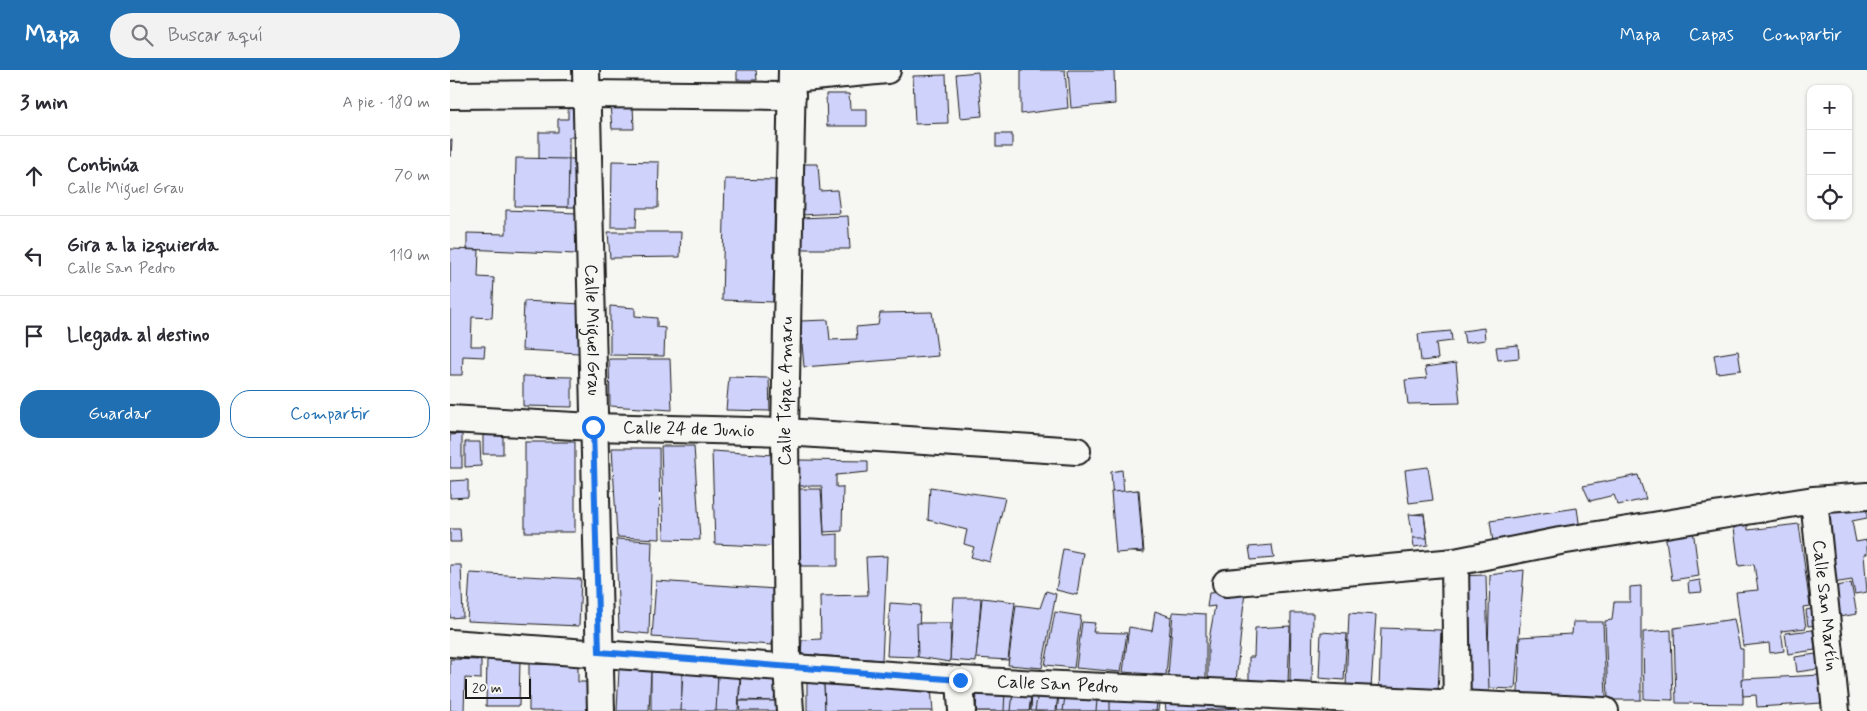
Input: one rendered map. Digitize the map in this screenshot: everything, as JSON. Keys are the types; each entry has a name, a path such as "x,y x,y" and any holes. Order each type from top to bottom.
{"street":[{"path":"450,95 586,82 792,82 887,70"},
{"name":"Calle Miguel Grau","path":"586,82 601,711"},
{"name":"Calle Túpac Amaru","path":"790,711 787,666 785,432 792,82"},
{"name":"Calle 24 de Junio","path":"450,419 593,427 785,432 1077,451"},
{"path":"1226,583 1454,562 1560,541 1814,500 1867,496"},
{"name":"Calle San Martín","path":"1814,500 1836,711"},
{"path":"1454,562 1457,707"},
{"name":"Calle San Pedro","path":"450,643 599,652 1252,702 1605,711"},
{"path":"960,680 962,711"}],"building":[{"path":"737,70 756,70 757,80 737,80"},
{"path":"1021,70 1065,70 1068,108 1021,114"},
{"path":"1068,70 1114,70 1115,104 1071,108"},
{"path":"978,72 982,116 960,118 956,74"},
{"path":"946,75 948,123 915,124 913,76"},
{"path":"826,94 849,94 850,109 867,109 867,126 827,126"},
{"path":"610,104 633,105 634,129 612,129"},
{"path":"568,106 578,107 578,137 569,137 569,159 577,159 577,207 536,207 537,186 529,185 530,164 539,165 539,132 558,132 558,119 568,119"},
{"path":"996,134 1012,134 1012,147 996,147"},
{"path":"450,140 452,140 451,156 450,156"},
{"path":"516,158 569,159 568,207 515,206"},
{"path":"612,161 659,162 658,208 637,208 636,227 611,227"},
{"path":"801,164 818,164 820,191 837,190 840,213 801,215"},
{"path":"725,179 775,180 773,302 722,300"},
{"path":"506,210 577,213 576,254 467,249 467,233 506,234"},
{"path":"848,216 850,249 801,249 800,218"},
{"path":"608,232 681,232 680,257 610,258"},
{"path":"450,249 479,250 478,277 494,278 492,318 472,317 471,346 485,346 484,357 463,356 462,375 450,375"},
{"path":"524,301 582,304 579,353 522,350"},
{"path":"610,306 635,308 635,316 657,318 657,327 665,328 664,356 610,355"},
{"path":"932,312 938,356 804,367 800,321 828,320 830,340 857,339 856,327 878,325 880,313"},
{"path":"1484,328 1485,340 1465,343 1463,331"},
{"path":"1451,331 1452,341 1436,343 1438,359 1421,361 1418,334"},
{"path":"1518,345 1519,358 1498,360 1496,347"},
{"path":"1738,351 1741,370 1717,373 1714,355"},
{"path":"609,359 670,359 672,410 610,406"},
{"path":"1456,363 1460,403 1408,404 1405,380 1427,378 1425,367"},
{"path":"523,376 572,377 572,407 523,406"},
{"path":"729,377 769,378 770,411 726,410"},
{"path":"483,433 503,433 503,454 483,454"},
{"path":"462,434 462,468 450,468 450,435"},
{"path":"465,442 480,442 481,466 465,467"},
{"path":"525,442 575,442 575,532 525,532"},
{"path":"661,446 694,446 700,540 664,539"},
{"path":"612,448 659,448 660,539 617,537"},
{"path":"712,451 774,455 782,547 715,544"},
{"path":"799,460 868,461 868,472 836,475 836,487 843,487 842,531 824,532 822,486 799,486"},
{"path":"1428,467 1433,500 1409,503 1405,470"},
{"path":"1122,470 1124,492 1139,490 1144,553 1116,550 1111,472"},
{"path":"1638,475 1646,499 1618,505 1614,495 1590,501 1583,486"},
{"path":"468,480 468,497 450,498 450,481"},
{"path":"930,487 1005,498 990,562 971,557 974,547 964,544 967,530 928,520"},
{"path":"798,489 821,489 824,535 838,534 838,566 801,566"},
{"path":"1138,490 1143,551 1116,553 1111,492"},
{"path":"1867,502 1867,518 1852,521 1856,542 1867,540 1867,554 1864,554 1867,592 1855,594 1852,580 1833,583 1819,510"},
{"path":"1577,508 1580,529 1493,542 1490,521"},
{"path":"1424,513 1428,545 1414,547 1410,515"},
{"path":"1409,514 1424,515 1427,538 1413,538"},
{"path":"1747,518 1748,530 1799,524 1810,606 1803,607 1806,628 1781,631 1784,651 1770,653 1769,643 1743,646 1736,592 1758,590 1754,564 1739,566 1733,520"},
{"path":"450,529 460,529 461,542 450,542"},
{"path":"1693,529 1699,576 1672,580 1665,533"},
{"path":"616,539 652,541 649,634 619,631"},
{"path":"1272,545 1274,558 1251,560 1249,547"},
{"path":"1063,549 1083,553 1077,595 1056,590"},
{"path":"887,556 882,660 801,654 802,640 821,639 820,596 868,595 866,557"},
{"path":"450,565 461,565 463,617 450,618"},
{"path":"1524,570 1515,689 1487,688 1490,575"},
{"path":"470,573 581,579 579,626 467,621"},
{"path":"1486,575 1489,692 1461,693 1458,576"},
{"path":"1700,580 1702,592 1689,593 1688,582"},
{"path":"656,581 776,589 772,645 652,637"},
{"path":"1851,583 1857,614 1839,617 1833,587"},
{"path":"1641,586 1641,700 1608,700 1605,621 1612,620 1614,602 1630,602 1630,587"},
{"path":"1046,591 1056,594 1042,668 1008,665 1016,605 1040,608"},
{"path":"1245,591 1236,682 1208,682 1208,645 1215,606 1207,607 1209,593"},
{"path":"954,598 981,598 976,662 950,660"},
{"path":"982,598 1015,602 1008,660 976,658"},
{"path":"890,603 920,605 918,657 887,656"},
{"path":"1816,608 1817,625 1808,626 1806,610"},
{"path":"1155,611 1171,617 1166,675 1123,672 1129,627 1152,631"},
{"path":"1055,612 1081,616 1074,668 1045,665"},
{"path":"1173,612 1206,614 1206,678 1168,676"},
{"path":"1291,613 1313,613 1312,686 1290,685"},
{"path":"1349,613 1376,615 1371,688 1346,687"},
{"path":"1734,619 1740,649 1743,649 1743,704 1676,703 1674,628"},
{"path":"1082,622 1095,623 1093,632 1127,633 1121,672 1076,668"},
{"path":"1573,622 1603,622 1606,697 1518,693 1520,637 1572,634"},
{"path":"917,623 951,623 950,662 918,657"},
{"path":"1290,626 1288,684 1249,680 1249,657 1254,657 1255,628"},
{"path":"1381,628 1441,630 1438,692 1379,690"},
{"path":"1671,630 1673,700 1644,699 1643,632"},
{"path":"1813,630 1815,650 1788,654 1785,633"},
{"path":"1321,632 1347,634 1344,680 1319,678"},
{"path":"1816,654 1818,669 1797,672 1795,657"},
{"path":"487,658 520,659 519,706 486,706"},
{"path":"450,659 481,660 481,679 465,678 464,711 450,711"},
{"path":"529,664 578,665 578,682 587,682 587,705 594,706 594,711 529,711"},
{"path":"651,665 682,667 682,711 651,711"},
{"path":"619,668 651,670 649,711 617,711"},
{"path":"683,670 718,671 717,711 681,711"},
{"path":"740,675 738,711 716,711 718,676"},
{"path":"1821,675 1822,703 1757,707 1756,695 1743,696 1742,679"},
{"path":"741,676 776,679 774,701 739,700"},
{"path":"807,681 824,681 825,711 807,711"},
{"path":"824,681 931,688 933,711 825,711"},
{"path":"976,690 1004,692 1003,711 975,711"},
{"path":"977,691 1006,693 1005,711 976,711"},
{"path":"1005,691 1031,693 1030,711 1004,711"},
{"path":"1032,691 1057,693 1055,711 1031,711"},
{"path":"1038,692 1058,695 1056,711 1035,711"},
{"path":"1013,693 1031,696 1029,711 1011,711"},
{"path":"1059,695 1159,703 1158,711 1057,711"},
{"path":"1065,696 1097,700 1096,711 1063,711"},
{"path":"739,701 774,701 777,702 778,711 740,711"},
{"path":"1110,701 1157,703 1156,711 1110,711"},
{"path":"1165,703 1239,707 1239,711 1166,711"},
{"path":"1239,708 1240,711 1189,711"}],"route":[{"path":"593,427 599,652 960,680"}]}
